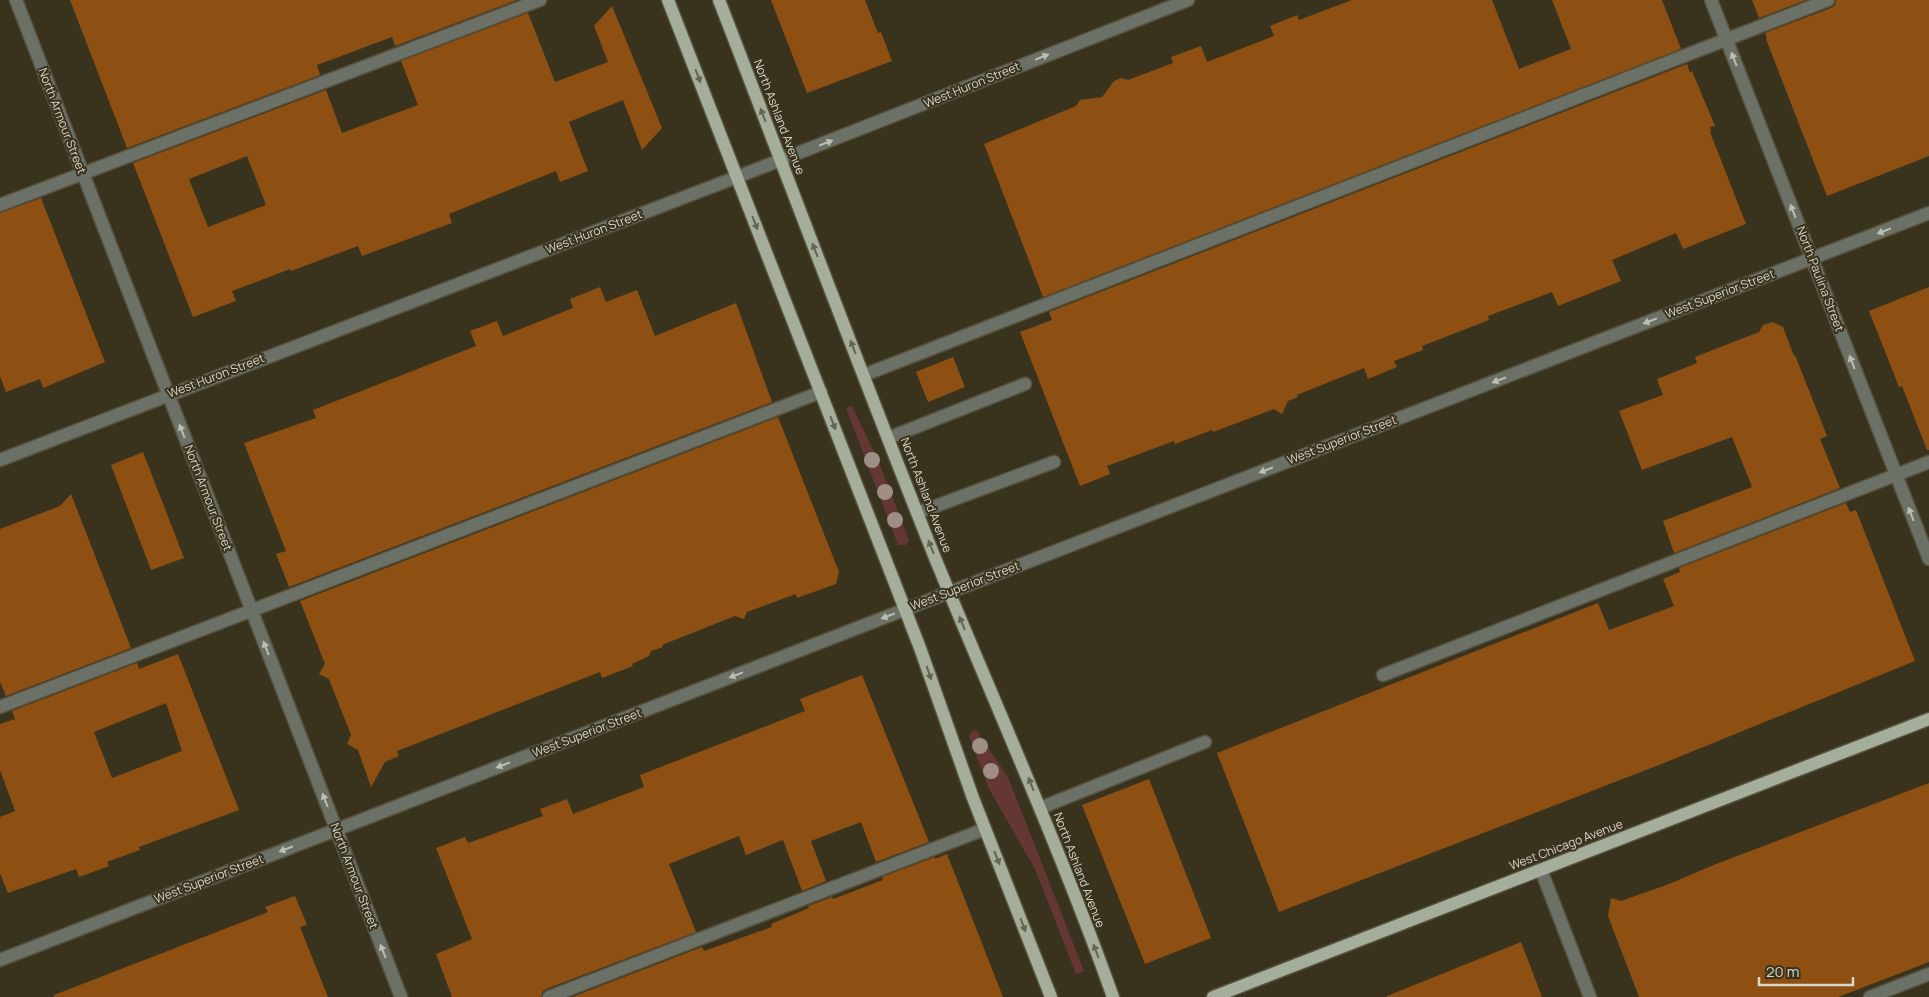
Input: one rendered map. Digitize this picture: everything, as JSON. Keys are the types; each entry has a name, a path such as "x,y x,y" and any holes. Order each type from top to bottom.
{"main road":[{"path":"668,0 905,609 985,829 1051,997"},
{"name":"North Ashland Avenue","path":"719,0 917,513 1040,808 1113,997"},
{"name":"West Chicago Avenue","path":"1213,997 1929,719"}],"street":[{"name":"North Armour Street","path":"16,0 401,997"},
{"path":"0,205 82,172 540,0"},
{"name":"West Huron Street","path":"0,460 781,160 1188,0"},
{"name":"North Paulina Street","path":"1711,0 1929,559"},
{"path":"864,375 1828,0"},
{"name":"West Superior Street","path":"0,960 1929,213"},
{"path":"888,438 1025,384"},
{"path":"0,707 821,392"},
{"path":"917,513 1054,462"},
{"path":"1383,675 1929,462"},
{"path":"1040,808 1205,742"},
{"path":"549,997 985,829"},
{"path":"1541,870 1590,997"},
{"path":"1870,997 1929,974"}],"shaded area":[{"path":"852,406 880,465 909,540 906,545 898,545 846,408"},
{"path":"976,730 1008,777 1084,971 1076,974 1035,869 989,789 969,736 971,732"}],"building":[{"path":"70,0 517,0 395,46 392,37 317,65 320,75 127,148"},
{"path":"771,0 865,0 878,33 881,32 892,61 807,93"},
{"path":"1352,0 1492,0 1519,69 1571,49 1552,0 1662,0 1681,49 1043,297 984,144 1076,106 1080,100 1102,97 1114,81 1121,78 1128,80 1173,63 1171,57 1201,46 1207,62 1274,36 1270,26 1297,15 1299,20"},
{"path":"1752,0 1806,0 1759,18"},
{"path":"1836,0 1929,0 1929,156 1827,196 1765,33 1831,8 1835,5"},
{"path":"612,6 662,128 642,150 623,100 569,122 588,171 560,182 556,171 449,214 452,223 362,256 358,246 291,271 290,269 232,291 236,301 193,317 133,163 326,90 342,133 418,105 401,61 528,13 555,82 608,62 594,26","holes":["247,156 266,205 208,227 189,179"]},
{"path":"1687,64 1690,73 1692,71 1715,126 1710,127 1710,132 1746,224 1683,249 1676,233 1612,260 1621,281 1558,306 1552,292 1488,316 1489,320 1422,346 1423,350 1394,361 1397,367 1368,379 1364,368 1297,395 1298,397 1288,401 1282,414 1274,409 1213,432 1212,430 1175,444 1174,441 1107,466 1110,474 1080,486 1020,332 1052,320 1049,312"},
{"path":"41,198 105,362 43,388 40,379 6,392 0,376 0,213"},
{"path":"600,287 606,302 637,290 655,336 736,303 772,402 289,587 276,554 286,551 244,443 316,418 313,410 476,346 470,331 497,321 503,336 573,308 570,299"},
{"path":"1929,287 1929,450 1927,450 1902,386 1899,387 1869,311"},
{"path":"1773,322 1783,327 1795,355 1827,436 1820,439 1840,488 1674,553 1663,521 1752,487 1732,437 1642,470 1619,411 1663,395 1657,379 1697,363 1695,357 1759,332 1763,325"},
{"path":"953,357 965,387 928,402 916,372"},
{"path":"778,417 839,572 836,584 797,598 796,594 747,612 744,619 735,616 662,645 663,647 651,651 649,656 632,664 633,666 602,678 600,672 397,751 399,756 385,762 371,787 358,750 347,744 351,735 329,679 319,674 325,664 300,601"},
{"path":"143,452 184,558 151,570 111,465"},
{"path":"71,494 131,648 6,696 0,682 0,529 60,506"},
{"path":"1846,503 1850,512 1856,510 1915,661 1664,763 1279,912 1217,753 1598,603 1609,630 1674,606 1663,579 1680,572 1679,568"},
{"path":"178,654 239,810 139,847 140,850 107,862 109,866 79,877 76,869 8,893 0,873 0,817 15,811 0,770 0,724 15,719 12,711 137,663 139,669","holes":["166,703 182,751 112,778 94,732"]},
{"path":"862,675 929,842 876,862 861,822 811,841 826,881 802,891 783,840 746,855 739,836 669,864 696,932 546,989 542,992 541,997 452,997 436,954 472,939 436,848 465,837 468,843 543,816 540,809 567,799 573,814 644,787 640,775 805,711 800,699"},
{"path":"1149,779 1211,938 1145,964 1082,805"},
{"path":"1929,783 1929,962 1838,997 1639,997 1608,916 1611,898 1621,901 1669,884 1716,864"},
{"path":"947,854 1003,997 572,997 702,947 704,951 772,927 771,924 809,908 808,906 832,897 833,899 883,880 882,877"},
{"path":"295,896 307,925 300,927 328,997 54,997 54,995 268,912 265,907"},
{"path":"1521,942 1542,997 1387,997 1387,996"}]}
